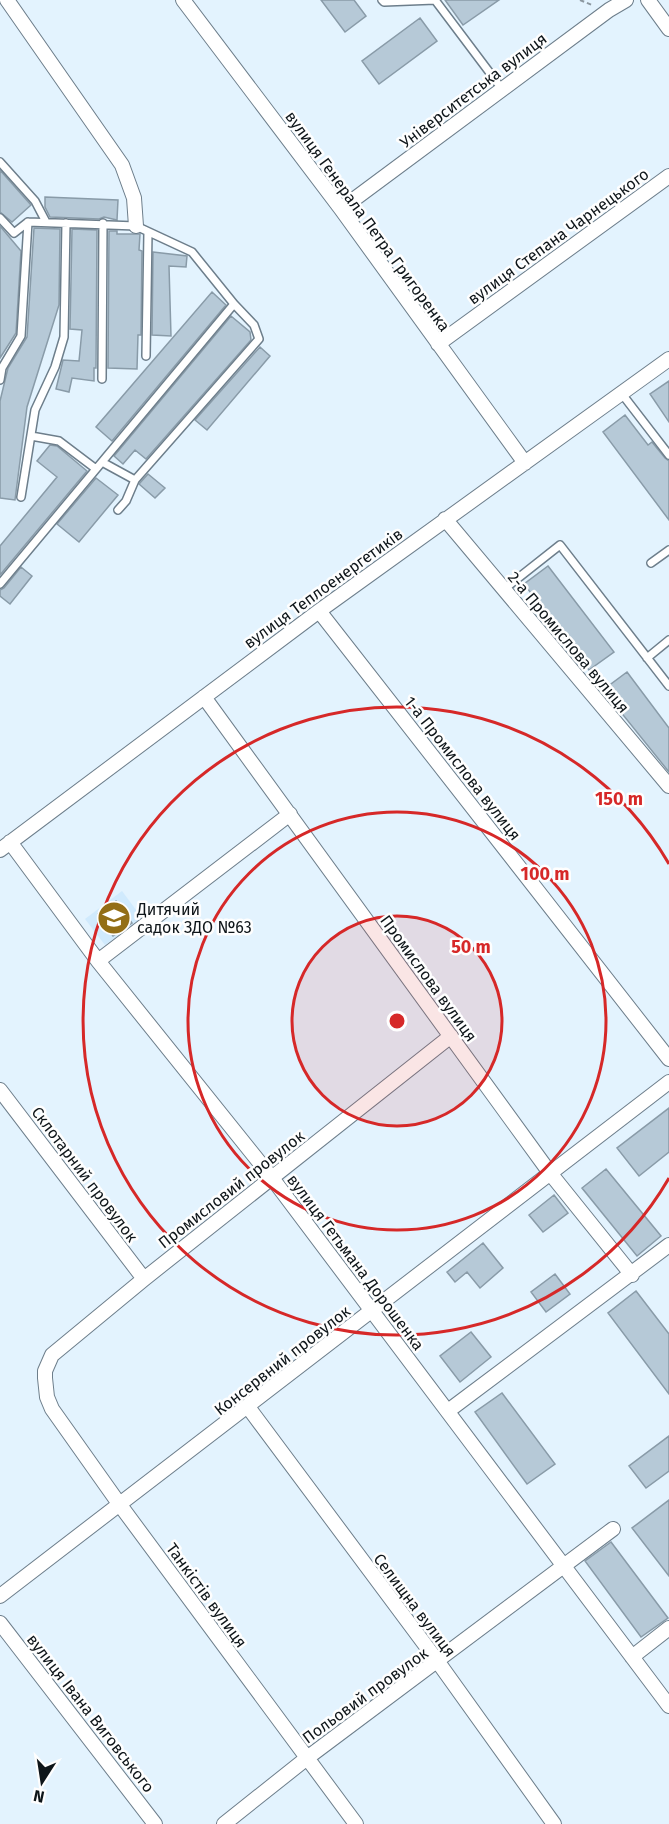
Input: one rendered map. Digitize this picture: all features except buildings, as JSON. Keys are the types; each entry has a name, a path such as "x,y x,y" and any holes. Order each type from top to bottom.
{"street":[{"path":"7,0 122,165 142,229"},
{"name":"вулиця Генерала Петра Григоренка","path":"183,0 341,209 525,463"},
{"name":"Університетська вулиця","path":"341,209 609,10 626,0"},
{"path":"648,0 669,29"},
{"name":"вулиця Степана Чарнецького","path":"438,344 669,176"},
{"name":"вулиця Теплоенергетиків","path":"5,846 445,519 668,363"},
{"name":"2-а Промислова вулиця","path":"445,519 669,786"},
{"name":"1-а Промислова вулиця","path":"319,611 669,1059"},
{"name":"Промислова вулиця","path":"204,697 550,1173 632,1275"},
{"path":"99,961 290,814"},
{"name":"вулиця Гетьмана Дорошенка","path":"5,846 272,1178 669,1706"},
{"name":"Промисловий провулок","path":"45,1378 45,1371 52,1355 144,1279 451,1036"},
{"name":"Консервний провулок","path":"0,1596 669,1082"},
{"name":"Склотарний провулок","path":"0,1090 144,1279"},
{"path":"448,1411 669,1245"},
{"name":"Танкістів вулиця","path":"45,1378 47,1397 52,1409 120,1505 356,1824"},
{"name":"Селищна вулиця","path":"248,1407 438,1662 554,1824"},
{"name":"Польовий провулок","path":"224,1824 307,1758 613,1529"},
{"name":"вулиця Івана Виговського","path":"0,1623 155,1824"},
{"path":"632,1657 669,1628"}],"lane":[{"path":"382,0 435,0 502,89"},
{"path":"0,162 35,201 46,222"},
{"path":"0,218 14,233 28,222 103,223 142,229 192,252 254,325 259,339 135,480 126,501 118,510"},
{"path":"0,380 2,368 21,336 28,222"},
{"path":"21,497 35,410 55,367 63,337 66,223"},
{"path":"102,380 103,223"},
{"path":"142,229 146,356"},
{"path":"0,584 234,304"},
{"path":"622,394 669,454"},
{"path":"31,436 59,441 96,469"},
{"path":"102,462 135,480"},
{"path":"503,590 560,545 669,686"},
{"path":"651,563 669,550"},
{"path":"647,658 669,640"}],"shaded area":[{"name":"Дитячий садок ЗДО №63","path":"122,891 142,918 105,945 85,919"}],"place":[{"name":"Дитячий садок ЗДО №63","path":"114,918"}]}
